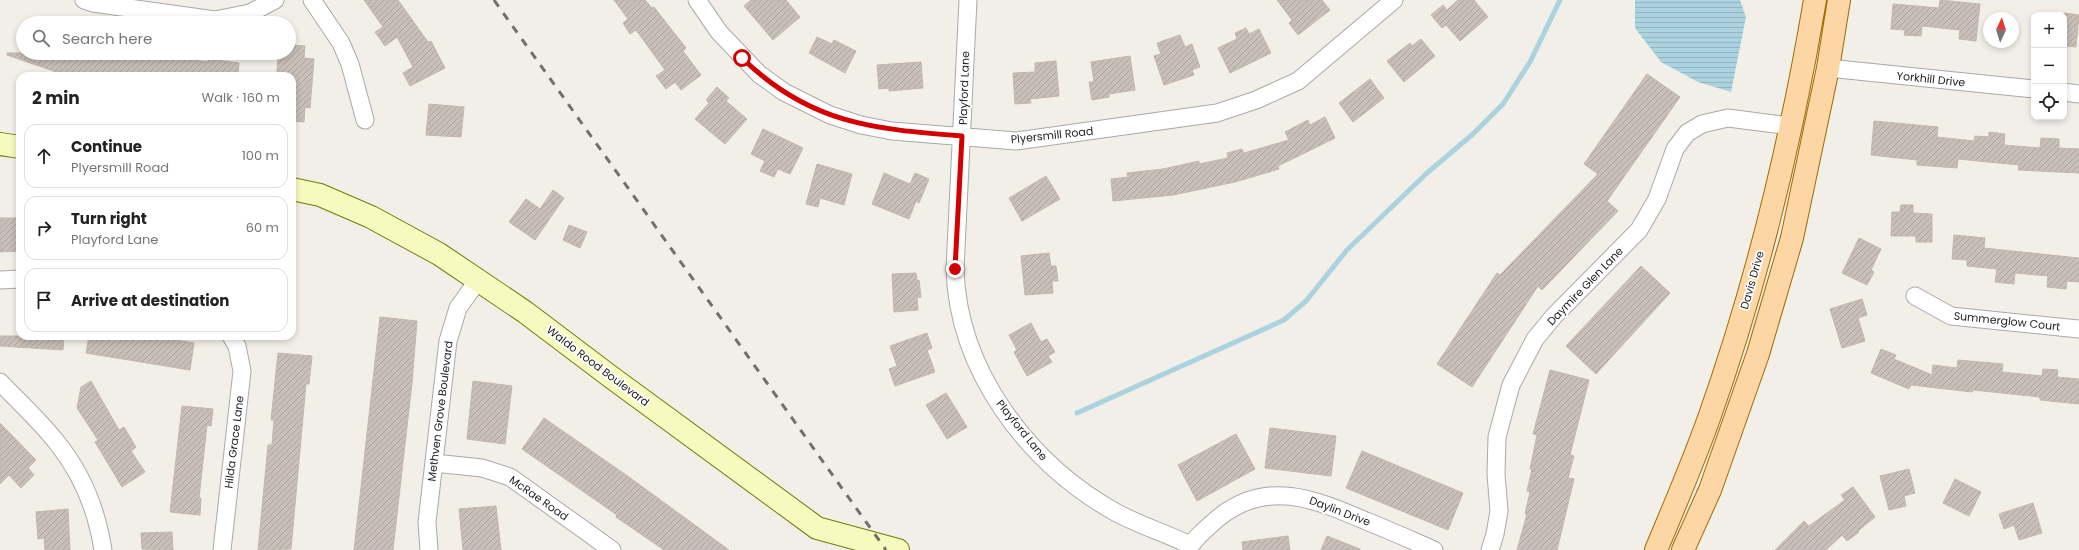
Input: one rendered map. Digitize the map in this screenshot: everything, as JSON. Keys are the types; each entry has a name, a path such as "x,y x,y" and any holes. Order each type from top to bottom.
{"main road":[{"name":"Davis Drive","path":"1656,550 1709,419 1769,222 1803,72 1815,0"},
{"path":"1683,550 1710,490 1760,347 1792,238 1828,68 1839,0"}],"street":[{"path":"84,0 93,3 186,16"},
{"path":"235,16 250,13 275,0"},
{"path":"312,0 329,22 344,50 350,64 364,120"},
{"name":"Plyersmill Road","path":"697,0 719,32 759,74 806,105 861,125 892,130 1016,141 1217,113 1256,100 1298,81 1394,0"},
{"name":"Playford Lane","path":"968,0 955,290 966,337 990,390 1030,444 1048,463 1071,482 1115,511 1189,548"},
{"name":"Yorkhill Drive","path":"1828,68 2031,89"},
{"path":"2067,92 2079,94"},
{"name":"Daymire Glen Lane","path":"1490,550 1495,534 1499,511 1496,474 1497,437 1511,385 1535,339 1554,316 1639,230 1657,199 1675,149 1688,133 1702,124 1728,118 1790,126"},
{"path":"0,144 16,146"},
{"name":"Waldo Rood Boulevard","path":"296,190 320,196 371,217 439,254 525,312 817,528 898,550"},
{"path":"0,280 16,279"},
{"name":"Methven Grove Boulevard","path":"428,550 427,522 448,341 458,308 478,280"},
{"name":"Summerglow Court","path":"1915,296 1951,316 2079,329"},
{"name":"Hilda Grace Lane","path":"222,550 242,372 237,346 233,340"},
{"path":"0,382 58,444 80,478 98,524 103,550"},
{"name":"McRae Road","path":"434,463 482,468 510,477 612,550"},
{"name":"Daylin Drive","path":"1189,548 1223,514 1241,504 1258,498 1293,496 1311,498 1328,504 1434,550"},
{"path":"817,528 836,550"}],"water":[{"path":"1635,0 1740,0 1746,17 1731,92 1698,82 1661,62 1635,28"}],"building":[{"path":"364,0 398,0 428,42 431,41 445,68 410,86 403,73 413,67 397,37 385,46 375,32 383,27"},
{"path":"614,0 645,0 652,8 654,7 686,48 683,51 701,75 681,90 675,82 666,89 656,76 665,70 636,30 630,34 623,23 628,19"},
{"path":"751,0 786,0 800,17 773,40 744,6"},
{"path":"1277,0 1322,0 1330,10 1298,35 1289,23 1292,20"},
{"path":"1458,0 1474,0 1488,17 1460,41 1446,25 1442,28 1431,15 1443,5 1447,10"},
{"path":"1940,0 1980,4 1976,41 1959,39 1960,30 1922,26 1921,36 1904,35 1905,30 1891,29 1893,4 1939,8"},
{"path":"2067,13 2079,15 2076,47 2067,46"},
{"path":"1246,28 1249,34 1259,29 1271,53 1230,73 1218,48 1237,39 1235,33"},
{"path":"1180,35 1185,47 1192,44 1200,67 1192,70 1194,75 1164,85 1154,56 1161,54 1157,43"},
{"path":"817,37 832,44 834,40 856,51 845,73 809,53"},
{"path":"1421,39 1435,56 1404,82 1387,61 1410,43 1412,46"},
{"path":"296,45 305,46 304,58 314,59 310,108 305,107 304,122 296,121 296,72 277,72 278,60 296,60"},
{"path":"7,53 16,53 16,58 7,55"},
{"path":"1130,56 1135,90 1109,94 1109,97 1092,100 1089,82 1094,82 1091,62"},
{"path":"22,60 194,60 208,62 208,60 216,60 239,63 238,72 56,72"},
{"path":"1056,61 1059,96 1030,99 1031,103 1015,104 1013,73 1035,72 1035,63"},
{"path":"921,62 923,88 889,91 889,88 879,89 877,65"},
{"path":"1647,74 1680,97 1607,201 1618,211 1542,290 1538,286 1472,387 1437,364 1497,273 1500,275 1598,174 1584,164"},
{"path":"1370,79 1384,98 1353,122 1339,103"},
{"path":"717,87 729,98 726,101 747,119 725,144 695,119 709,103 706,100"},
{"path":"429,104 464,107 461,137 426,135"},
{"path":"1325,117 1335,138 1278,166 1279,169 1235,182 1173,195 1113,201 1111,179 1128,177 1127,173 1163,169 1199,161 1199,164 1228,158 1227,153 1242,149 1244,153 1289,140 1285,132 1308,120 1310,125"},
{"path":"1874,121 1938,127 1937,137 1974,141 1975,136 1989,137 1989,132 2005,134 2004,145 2040,148 2041,138 2059,139 2059,148 2079,149 2079,173 2018,170 2019,165 1958,159 1957,168 1917,165 1917,160 1871,155"},
{"path":"763,129 803,148 790,174 778,169 774,177 760,171 765,161 751,154"},
{"path":"817,164 852,174 844,205 820,198 818,207 806,204"},
{"path":"884,173 910,184 915,173 929,179 919,203 916,201 909,219 872,204"},
{"path":"1046,176 1060,199 1022,221 1009,198"},
{"path":"553,190 564,198 535,240 509,222 526,199 540,209"},
{"path":"1901,205 1913,205 1913,213 1932,214 1932,242 1916,242 1916,236 1891,236 1892,212 1900,212"},
{"path":"0,218 16,218 16,251 0,252"},
{"path":"569,225 587,232 580,248 563,240"},
{"path":"1954,235 1985,238 1984,248 2079,258 2079,282 2067,281 2066,289 2047,287 2048,276 2015,273 2014,284 1995,282 1997,269 1967,266 1967,260 1952,259"},
{"path":"1859,238 1881,249 1871,270 1874,272 1867,285 1842,273"},
{"path":"1049,253 1051,266 1056,266 1058,281 1052,281 1053,293 1025,295 1021,256"},
{"path":"1641,266 1670,293 1596,374 1566,346"},
{"path":"916,273 917,281 919,280 921,297 917,298 918,310 894,312 892,274"},
{"path":"1862,299 1867,315 1858,318 1865,341 1842,348 1830,309"},
{"path":"380,317 417,321 412,383 393,550 354,550"},
{"path":"1031,323 1041,342 1047,339 1055,352 1048,356 1052,362 1027,376 1014,352 1017,350 1009,335"},
{"path":"927,333 932,348 927,350 935,372 895,386 889,369 897,366 890,346"},
{"path":"0,336 16,336 16,340 64,340 63,350 0,346"},
{"path":"88,340 174,340 194,343 190,370 86,353"},
{"path":"1881,349 1896,355 1894,359 1932,375 1933,365 1957,368 1958,360 2003,364 2002,372 2042,376 2043,369 2058,370 2057,377 2079,379 2079,404 2040,400 2040,397 1973,390 1972,392 1911,385 1909,389 1871,373"},
{"path":"278,353 312,356 309,384 306,384 291,549 258,550 268,445 272,445 274,420 271,420"},
{"path":"1550,370 1589,380 1570,455 1574,456 1568,478 1574,479 1557,550 1517,550 1527,514 1525,514 1530,492 1527,491 1537,435 1533,434"},
{"path":"91,381 119,430 124,427 136,447 131,451 145,472 122,487 95,442 98,440 77,408 81,387"},
{"path":"473,381 512,386 505,444 467,439"},
{"path":"946,393 967,427 947,439 926,405"},
{"path":"182,406 213,409 211,426 207,425 199,498 201,498 200,515 170,512"},
{"path":"544,418 629,477 729,550 664,550 616,517 617,515 522,449"},
{"path":"0,423 36,460 28,468 34,475 21,488 9,475 0,484"},
{"path":"1270,428 1336,436 1331,476 1265,468"},
{"path":"1236,434 1255,469 1197,501 1178,465"},
{"path":"1362,451 1463,493 1448,530 1346,488"},
{"path":"1909,469 1915,493 1904,496 1906,506 1889,510 1880,476"},
{"path":"1955,479 1981,492 1969,516 1943,503"},
{"path":"1853,487 1875,517 1858,531 1859,532 1847,541 1842,535 1826,550 1775,550 1804,521 1809,526 1845,500 1841,495"},
{"path":"2033,503 2042,533 2019,540 2014,525 2004,529 1999,514"},
{"path":"496,506 501,550 463,550 459,509"},
{"path":"68,509 70,550 45,550 44,538 38,539 36,512"},
{"path":"172,532 173,550 142,549 141,533"},
{"path":"1288,536 1290,550 1243,550 1242,542"},
{"path":"1327,536 1360,549 1360,550 1321,550"}],"waterway":[{"path":"1077,413 1284,320 1306,301 1347,250 1427,173 1473,134 1503,104 1530,62 1560,0"}],"railway":[{"path":"494,0 886,550"}],"route":[{"path":"742,58 759,74 784,92 806,105 830,115 861,125 892,130 962,136 955,269"}]}
